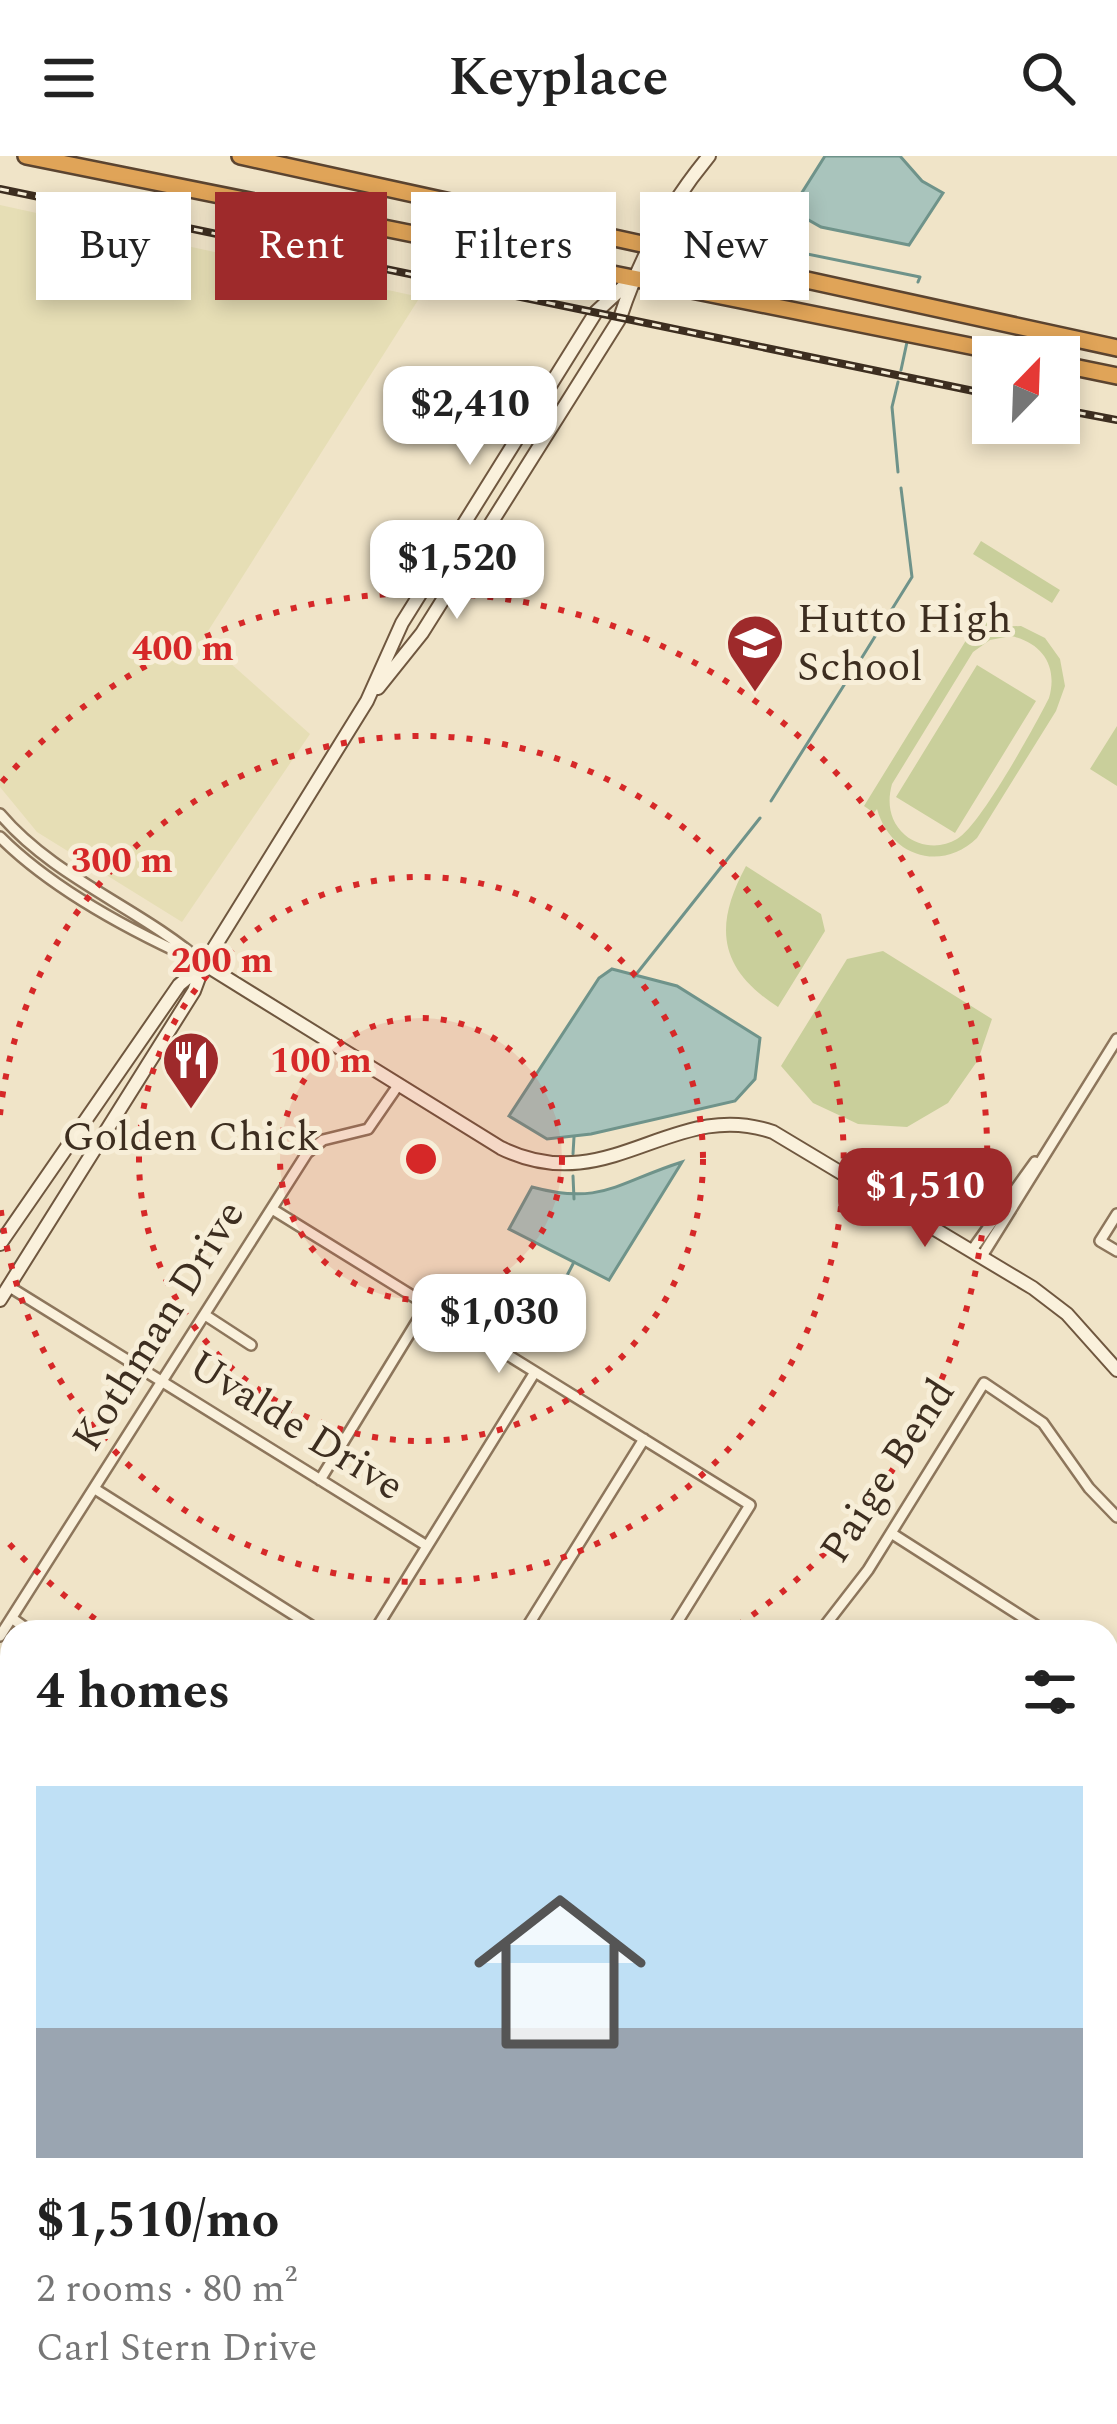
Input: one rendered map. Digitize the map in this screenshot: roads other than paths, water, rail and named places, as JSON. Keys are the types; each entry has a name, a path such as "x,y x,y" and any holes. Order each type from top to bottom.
{"highway":[{"path":"26,156 972,346"},
{"path":"241,156 640,245"},
{"path":"809,281 1117,348"},
{"path":"1080,368 1117,376"}],"main road":[{"path":"686,192 709,156"},
{"path":"0,1300 194,991 204,964 367,701 422,634 620,317 640,266"},
{"path":"367,701 402,623 559,371 596,313 634,277"},
{"path":"204,964 501,1148 550,1165 578,1165 715,1125 765,1129 977,1253 1067,1314 1117,1370"},
{"path":"0,1244 179,985 204,964"}],"street":[{"path":"0,814 42,854 170,934 204,964"},
{"path":"0,837 49,877 162,945 204,964"},
{"path":"977,1253 1117,1039"},
{"name":"Kothman Drive","path":"13,1619 314,1146 368,1129 399,1084"},
{"path":"272,1209 750,1505 678,1620"},
{"path":"1117,1214 1100,1241 1117,1251"},
{"name":"Uvalde Drive","path":"8,1286 427,1546"},
{"path":"320,1480 427,1305"},
{"path":"205,1316 251,1345"},
{"path":"381,1620 535,1372"},
{"name":"Paige Bend","path":"829,1620 891,1533 984,1383 1042,1423 1089,1488 1117,1517"},
{"path":"531,1620 644,1439"},
{"path":"95,1489 303,1620"},
{"path":"891,1533 1027,1620"}],"water":[{"path":"825,156 900,156 922,181 943,193 909,245 821,227 809,220 809,192 802,192"},
{"path":"612,969 677,986 760,1038 755,1079 735,1101 591,1134 547,1139 509,1116 599,978"},
{"path":"682,1162 609,1280 509,1229 532,1187 593,1193"}],"waterway":[{"path":"809,254 920,277 918,282"},
{"path":"901,370 907,342"},
{"path":"898,382 892,407 898,472"},
{"path":"861,659 912,577 901,488"},
{"path":"771,801 846,682"},
{"path":"634,977 760,818"},
{"path":"573,1154 574,1137"},
{"path":"573,1176 574,1199"},
{"path":"539,1344 548,1312 574,1262"}],"railway":[{"path":"0,189 972,391"},
{"path":"1080,413 1117,420"}],"place":[{"name":"Hutto High School","path":"755,694"},
{"name":"Golden Chick","path":"191,1111"}]}
